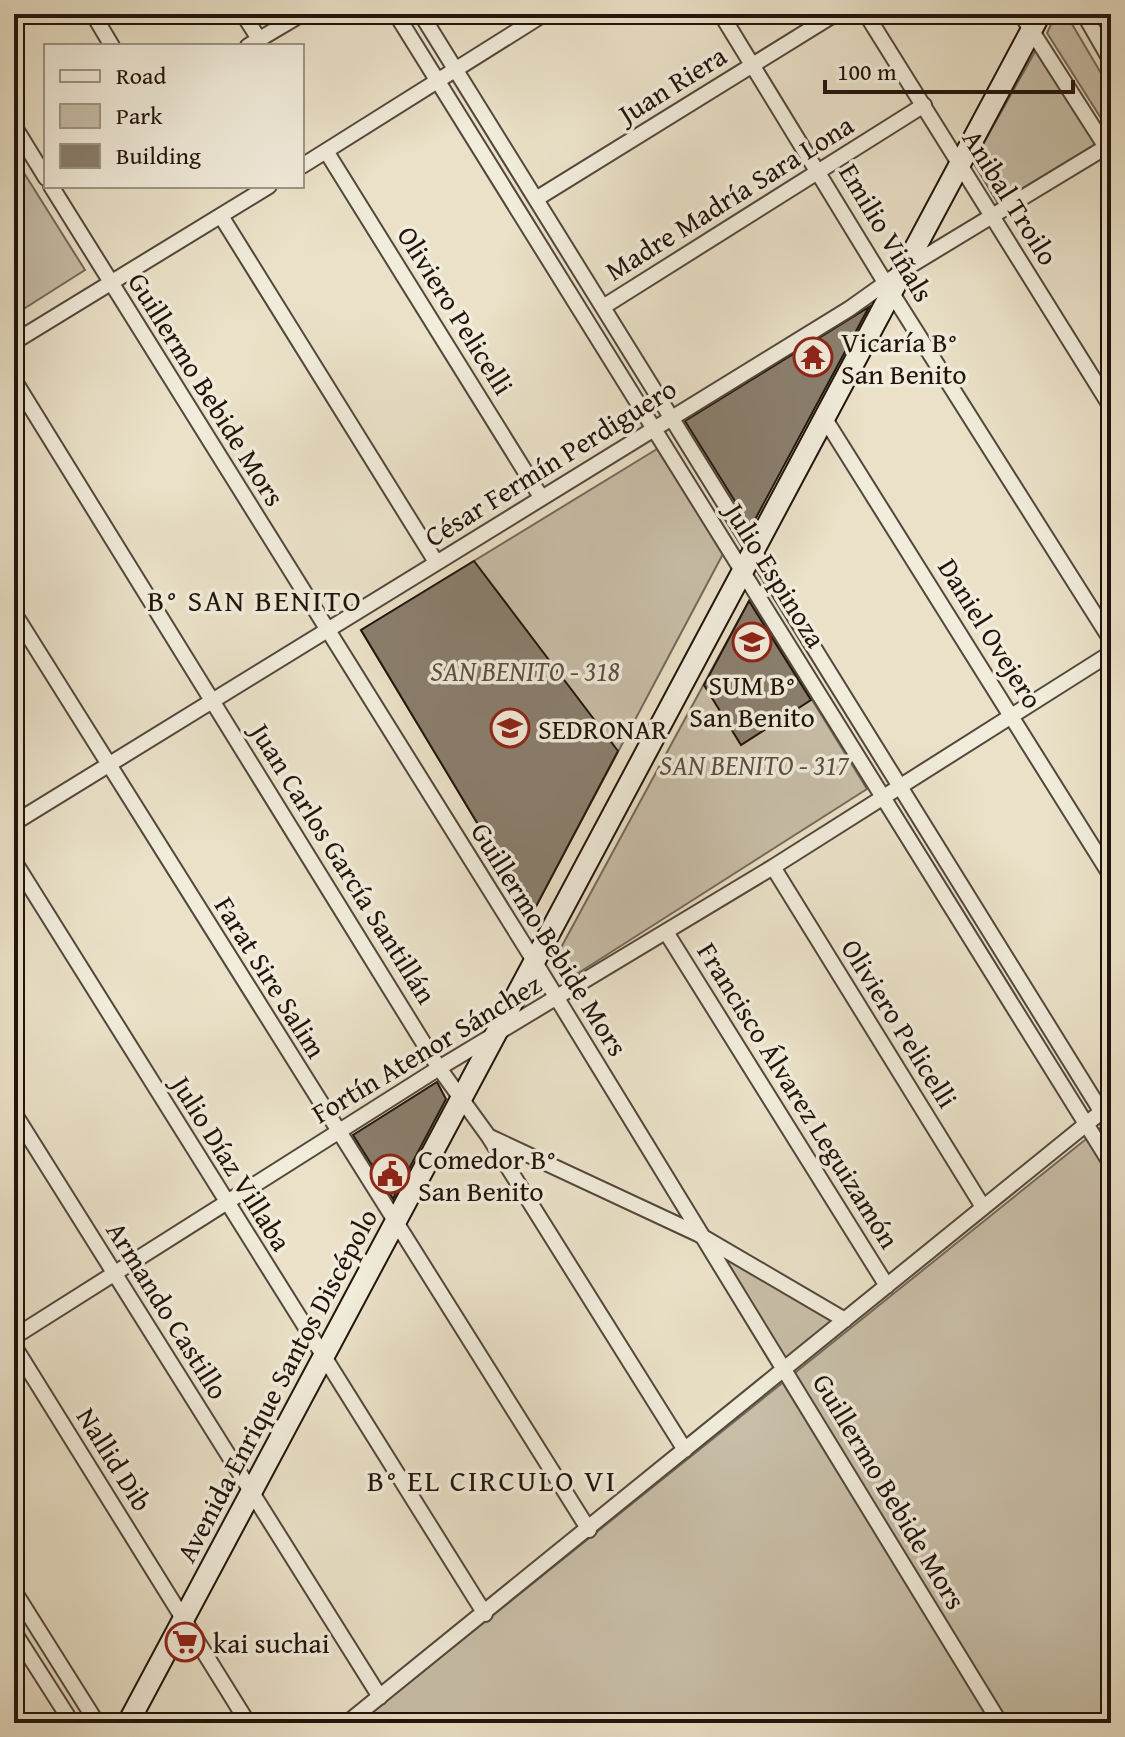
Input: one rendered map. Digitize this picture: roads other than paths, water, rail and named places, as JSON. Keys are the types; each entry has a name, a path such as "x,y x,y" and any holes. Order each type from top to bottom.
{"main road":[{"name":"Avenida Enrique Santos Discépolo","path":"128,1723 533,959 825,419 889,288 908,267 1031,19"}],"street":[{"path":"93,14 111,44"},
{"path":"243,14 253,42 302,14"},
{"name":"Julio Espinoza","path":"396,14 1111,1164"},
{"name":"Julio Espinoza","path":"421,14 753,549 1106,1108 1111,1127"},
{"path":"304,165 544,14"},
{"name":"Emilio Viñals","path":"721,14 1111,640"},
{"name":"Juan Riera","path":"536,199 835,14"},
{"name":"Anibal Troilo","path":"866,14 1111,407"},
{"path":"1084,14 1111,61"},
{"path":"908,267 1109,149 1031,19"},
{"name":"Madre Madría Sara Lona","path":"603,307 924,105"},
{"name":"Guillermo Bebide Mors","path":"14,126 44,173"},
{"name":"Oliviero Pelicelli","path":"326,151 541,497"},
{"name":"Guillermo Bebide Mors","path":"53,188 325,630 533,959 698,1234 787,1369 1000,1723"},
{"path":"14,342 266,188"},
{"path":"221,216 436,562"},
{"name":"César Fermín Perdiguero","path":"14,823 653,428 889,288"},
{"name":"Juan Carlos García Santillán","path":"14,380 459,1100 489,1137 685,1450"},
{"name":"Daniel Ovejero","path":"825,419 1111,876"},
{"name":"Farat Sire Salim","path":"14,613 589,1530"},
{"name":"Fortín Atenor Sánchez","path":"14,1337 439,1068 773,867 1111,653"},
{"name":"Julio Díaz Villaba","path":"14,861 485,1614"},
{"name":"Oliviero Pelicelli","path":"773,867 983,1207"},
{"name":"Francisco Álvarez Leguizamón","path":"666,932 887,1286"},
{"path":"347,1723 1106,1108"},
{"name":"Armando Castillo","path":"14,1113 380,1697"},
{"path":"489,1137 698,1234 845,1320"},
{"name":"Nallid Dib","path":"14,1346 248,1723"},
{"path":"14,1591 97,1723"},
{"path":"14,1632 72,1723"}],"place":[{"name":"Vicaría B° San Benito","path":"813,357"},
{"name":"SUM B° San Benito","path":"752,642"},
{"name":"SEDRONAR","path":"510,728"},
{"name":"Comedor B° San Benito","path":"390,1174"},
{"name":"kai suchai","path":"185,1642"}],"district":[{"name":"B° SAN BENITO","path":"255,600"},
{"name":"B° EL CIRCULO VI","path":"492,1480"}],"park label":[{"name":"SAN BENITO - 318","path":"525,670"},
{"name":"SAN BENITO - 317","path":"754,764"}]}
